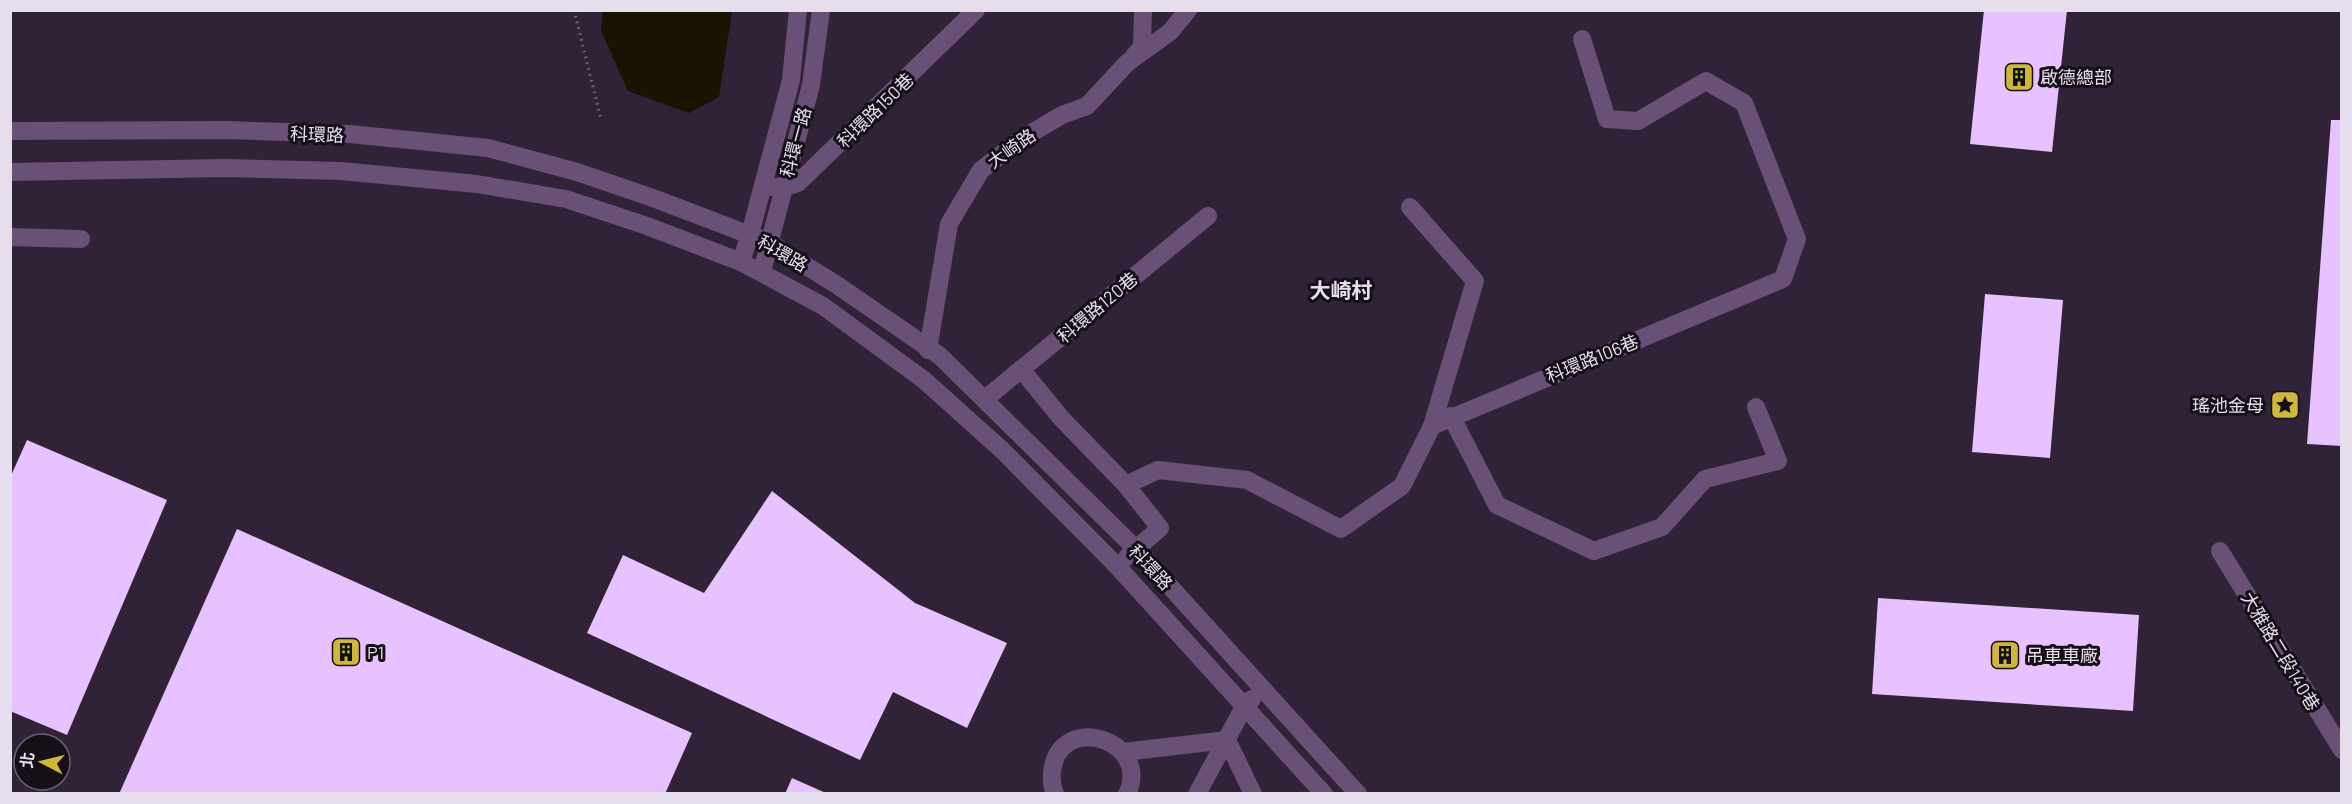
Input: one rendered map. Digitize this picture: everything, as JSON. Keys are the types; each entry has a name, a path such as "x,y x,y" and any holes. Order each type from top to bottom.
{"street":[{"name":"科環一路","path":"741,262 791,80 798,10"},
{"name":"科環一路","path":"762,271 811,85 821,10"},
{"name":"科環路150巷","path":"783,188 798,183 811,172 976,10"},
{"path":"1127,63 1142,47 1143,10"},
{"name":"大崎路","path":"928,350 949,224 981,170 1023,138 1062,115 1087,106 1127,63 1170,32 1188,10"},
{"name":"科環路106巷","path":"1432,426 1451,416 1783,279 1787,269 1797,239 1744,103 1706,81 1638,121 1607,119 1582,39"},
{"name":"科環路","path":"10,131 226,130 350,134 488,148 577,172 768,242 837,285 928,350 940,356 986,399 1137,550 1358,794"},
{"name":"科環路","path":"10,172 224,168 341,171 477,183 566,199 647,226 762,271 823,306 924,380 1002,450 1117,566 1324,794"},
{"path":"763,186 783,188"},
{"path":"1126,485 1158,470 1247,480 1341,529 1402,486 1432,426 1475,281 1410,207"},
{"name":"科環路120巷","path":"986,399 1208,216"},
{"path":"10,237 81,239"},
{"path":"1021,369 1061,417 1126,485 1160,528 1117,566"},
{"path":"1451,416 1497,506 1594,551 1662,527 1705,479 1778,460 1756,407"},
{"name":"大雅路二段140巷","path":"2220,551 2342,750"},
{"path":"1197,794 1245,705 1263,690"},
{"path":"1055,794 1051,774 1054,761 1062,749 1073,741 1086,737 1100,737 1113,743 1123,752 1129,763 1131,776 1127,794"},
{"path":"1123,752 1227,740"},
{"path":"1227,740 1253,794"}],"path":[{"path":"574,10 601,119"}],"shaded area":[{"path":"603,11 732,11 719,97 689,113 628,91 601,31"}],"building":[{"name":"啟德總部","path":"1984,10 2067,10 2052,152 1970,144"},
{"path":"2331,120 2342,120 2342,446 2307,444"},
{"path":"1985,294 2063,300 2050,458 1972,452"},
{"path":"27,440 167,500 68,732 60,732 10,711 10,478"},
{"path":"772,491 915,603 1007,643 967,728 893,692 860,760 587,633 623,555 704,593"},
{"name":"P1","path":"237,529 692,733 665,794 119,794"},
{"name":"吊車車廠","path":"1878,598 2139,615 2133,711 1872,694"},
{"path":"792,778 828,794 785,794"}],"place":[{"name":"啟德總部","path":"2019,77"},
{"name":"瑤池金母","path":"2285,405"},
{"name":"P1","path":"346,652"},
{"name":"吊車車廠","path":"2005,655"}],"district":[{"name":"大崎村","path":"1341,289"}]}
